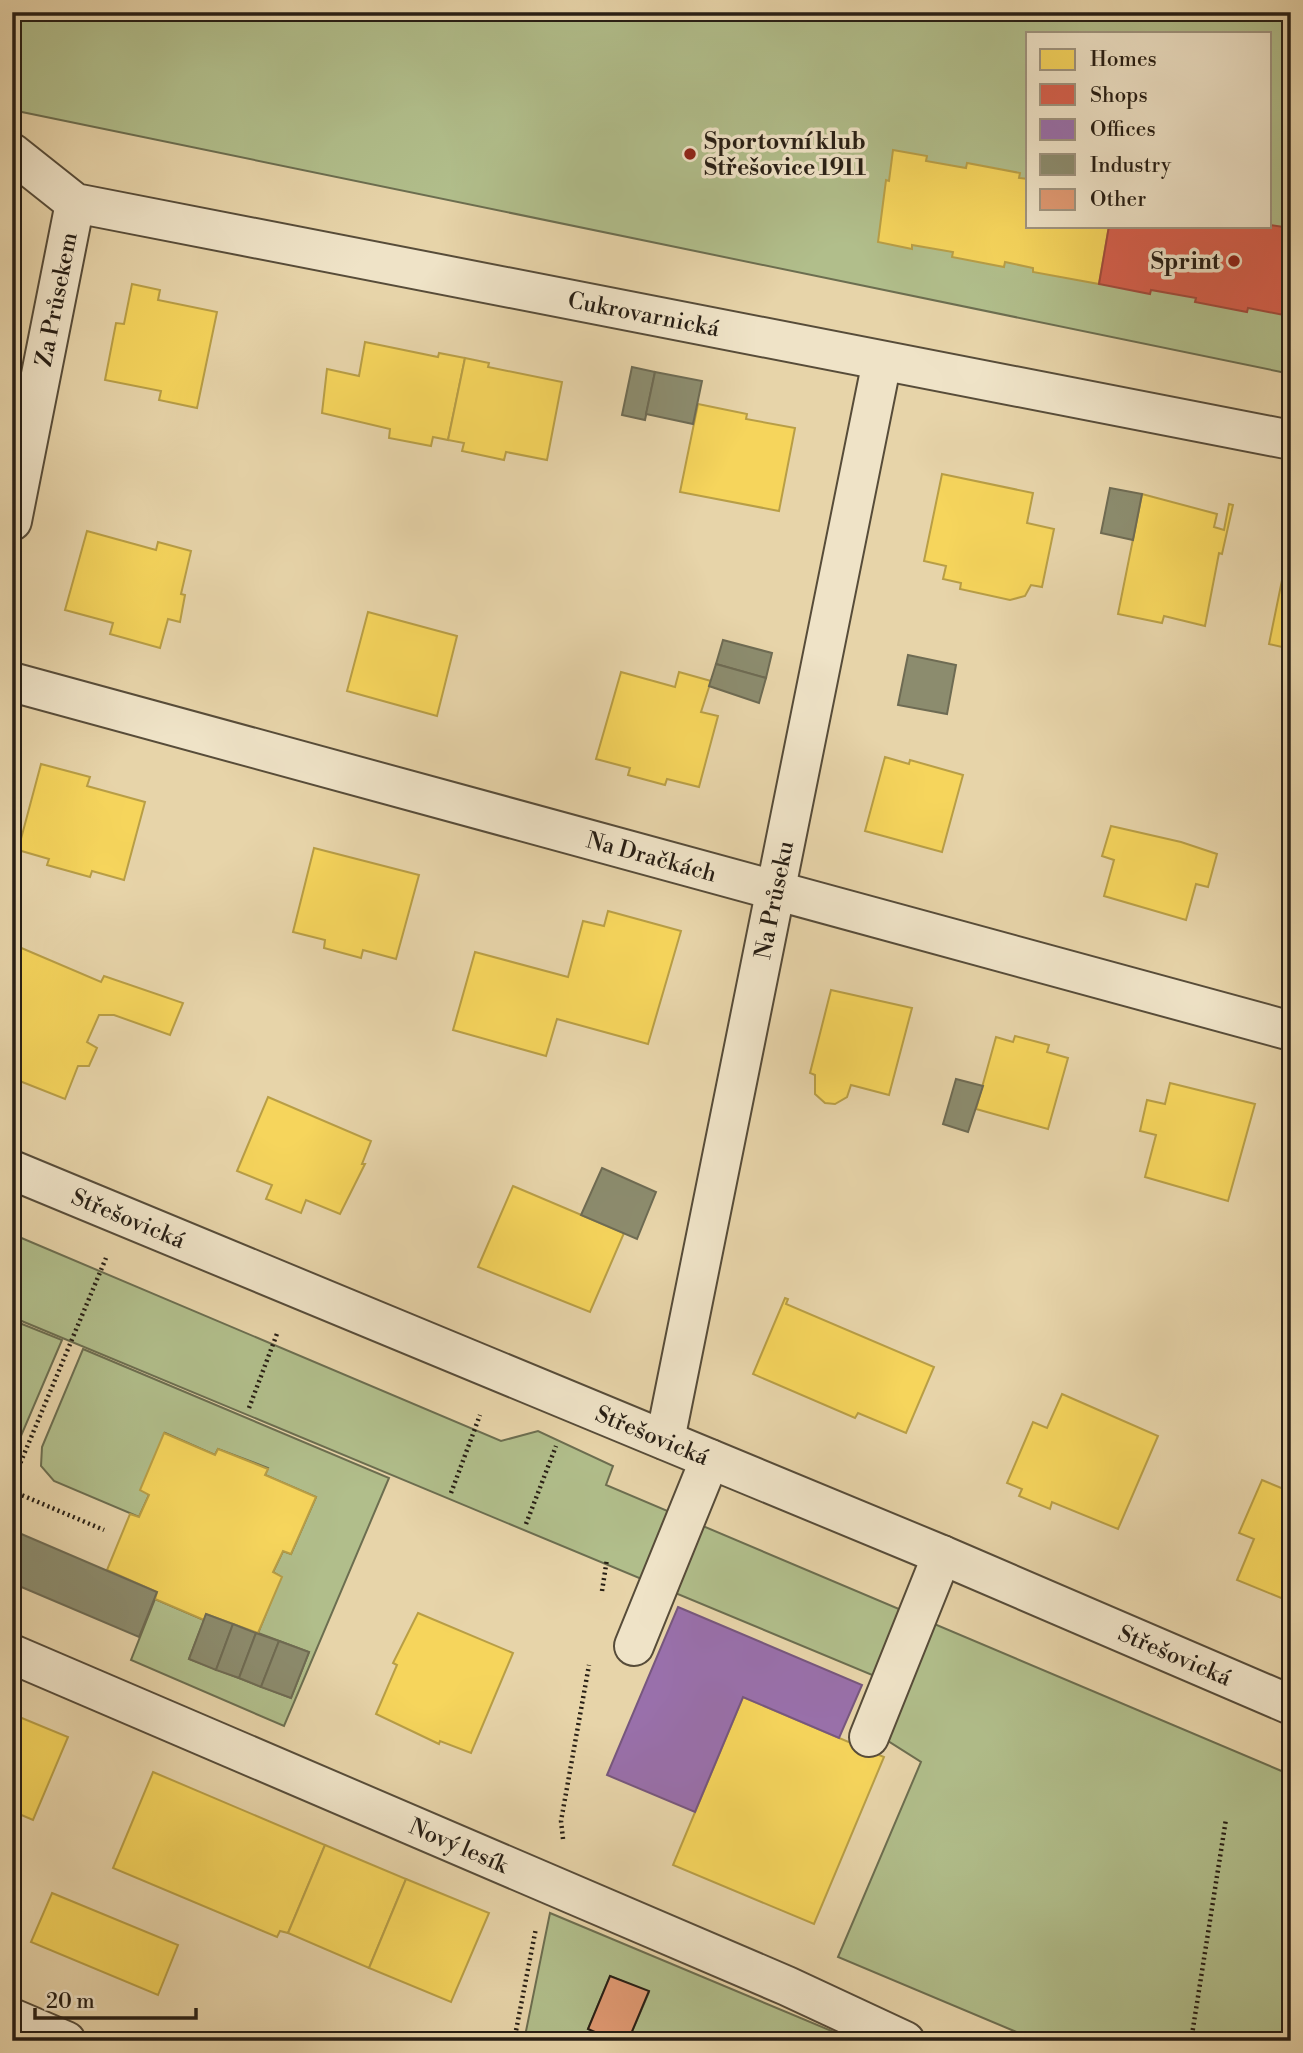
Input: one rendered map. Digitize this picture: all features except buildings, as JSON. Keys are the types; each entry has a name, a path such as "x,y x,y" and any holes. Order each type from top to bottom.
{"street":[{"name":"Cukrovarnická","path":"12,153 75,203 1291,440"},
{"name":"Za Průsekem","path":"12,521 75,203"},
{"name":"Na Průseku","path":"665,1440 882,361"},
{"name":"Na Dračkách","path":"12,682 1291,1031"},
{"name":"Střešovická","path":"12,1170 942,1555 1291,1705"},
{"path":"634,1646 710,1459"},
{"path":"869,1737 942,1555"},
{"name":"Nový lesík","path":"12,1654 787,1986 905,2041"},
{"path":"12,2018 66,2041"}],"path":[{"path":"12,1483 123,1216"},
{"path":"249,1408 295,1286"},
{"path":"451,1493 497,1370"},
{"path":"526,1524 560,1435"},
{"path":"12,1492 104,1530"},
{"path":"600,1600 607,1559"},
{"path":"563,1843 561,1821 590,1655"},
{"path":"1191,2041 1226,1819"},
{"path":"514,2041 537,1921"}],"green space":[{"name":"Sportovní klub Střešovice 1911","path":"12,12 1291,12 1291,374 12,109"},
{"path":"12,1234 501,1441 538,1431 613,1466 606,1485 1291,1775 1291,2034 1038,2041 838,1957 921,1762 885,1739 906,1689 12,1317"},
{"path":"12,1320 62,1340 21,1436 12,1445"},
{"path":"83,1349 389,1478 284,1726 131,1660 155,1599 204,1620 189,1659 291,1698 309,1652 258,1633 281,1577 273,1572 283,1551 291,1554 316,1497 265,1475 268,1468 218,1449 215,1455 165,1433 149,1495 139,1517 54,1481 41,1466 42,1447"},
{"path":"550,1913 846,2037 844,2041 628,2041 649,1992 610,1976 588,2029 616,2041 524,2041"}],"place":[{"name":"Sportovní klub Střešovice 1911","path":"690,154"},
{"name":"Sprint","path":"1234,261"}]}
